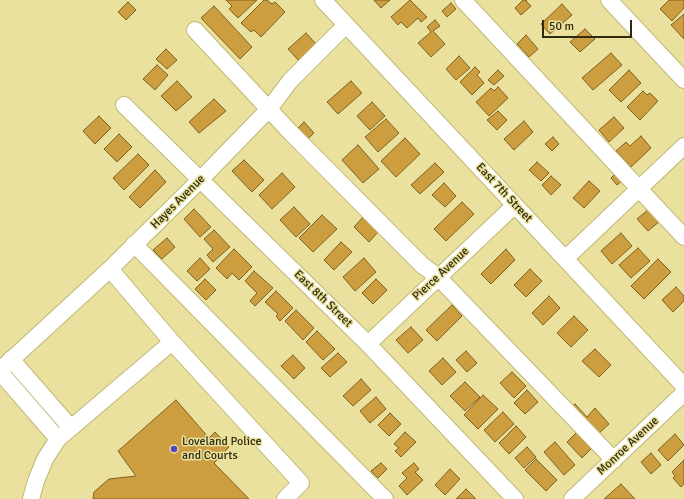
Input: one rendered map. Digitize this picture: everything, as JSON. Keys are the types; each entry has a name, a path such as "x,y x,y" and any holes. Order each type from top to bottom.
{"street":[{"name":"East 7th Street","path":"324,0 684,386"},
{"path":"463,0 684,237"},
{"path":"616,2 684,80"},
{"name":"Hayes Avenue","path":"4,367 110,269 200,180 269,109 290,82 346,25"},
{"path":"195,30 269,109 422,265 438,277 614,460"},
{"name":"East 8th Street","path":"124,106 368,344 515,499"},
{"path":"565,259 684,146"},
{"name":"Pierce Avenue","path":"368,344 515,205"},
{"path":"134,244 385,499"},
{"path":"110,269 172,342 301,484 285,499"},
{"path":"31,499 36,481 45,459 58,439 172,342"},
{"path":"4,367 71,428"},
{"path":"4,367 58,439"},
{"name":"Monroe Avenue","path":"572,499 684,393"}],"building":[{"path":"226,0 257,0 238,18 229,9 232,6"},
{"path":"264,0 267,0 272,4 275,2 285,12 261,37 254,30 251,32 241,23"},
{"path":"374,0 390,0 381,8"},
{"path":"410,0 427,17 421,22 418,18 407,28 401,22 398,25 391,17"},
{"path":"523,0 527,0 526,1 531,6 521,15 515,8"},
{"path":"669,0 684,0 684,8 672,21 660,9"},
{"path":"128,2 136,10 126,20 118,12"},
{"path":"451,3 456,9 447,17 442,11"},
{"path":"562,4 572,15 550,34 541,24"},
{"path":"214,6 252,47 240,59 201,18"},
{"path":"684,14 684,39 671,25"},
{"path":"435,20 440,26 433,31 445,44 431,57 418,43 431,32 427,27"},
{"path":"585,29 595,39 580,52 570,42"},
{"path":"306,33 317,45 299,61 288,49"},
{"path":"526,35 538,49 529,57 517,44"},
{"path":"166,49 177,60 167,69 156,59"},
{"path":"611,53 622,65 593,90 582,78"},
{"path":"459,56 470,68 456,80 446,69"},
{"path":"157,65 168,75 155,90 143,79"},
{"path":"475,67 480,72 477,75 484,83 472,95 460,82"},
{"path":"498,70 504,76 494,85 488,80"},
{"path":"629,70 641,83 621,102 609,90"},
{"path":"177,81 192,97 176,111 161,96"},
{"path":"351,81 362,93 338,114 327,102"},
{"path":"498,87 508,98 489,116 476,102 491,88 494,91"},
{"path":"643,91 647,95 650,93 658,101 640,120 627,107"},
{"path":"214,99 226,111 199,133 189,122"},
{"path":"372,102 385,116 370,130 357,116"},
{"path":"498,111 507,120 497,130 487,120"},
{"path":"99,116 111,128 95,144 83,131"},
{"path":"614,117 624,128 609,142 599,130"},
{"path":"386,119 399,133 378,152 365,137"},
{"path":"524,121 533,132 514,150 504,139"},
{"path":"304,122 314,133 307,140 297,129"},
{"path":"119,134 132,147 117,162 104,149"},
{"path":"641,136 651,148 631,167 616,151 626,142 630,146"},
{"path":"553,137 559,144 552,151 545,144"},
{"path":"405,138 420,154 396,177 381,161"},
{"path":"358,145 379,169 363,183 342,160"},
{"path":"138,154 149,165 124,190 113,178"},
{"path":"244,160 264,180 252,192 232,171"},
{"path":"537,162 549,173 541,181 529,170"},
{"path":"435,163 444,172 420,194 411,185"},
{"path":"155,170 166,182 140,208 129,197"},
{"path":"618,171 625,178 617,185 611,178"},
{"path":"282,173 295,187 272,209 259,195"},
{"path":"551,176 561,185 551,195 542,185"},
{"path":"589,181 600,191 584,208 573,198"},
{"path":"444,183 456,196 445,207 432,195"},
{"path":"462,202 474,214 446,241 434,229"},
{"path":"294,207 310,224 296,237 280,220"},
{"path":"194,209 211,227 200,237 184,219"},
{"path":"649,209 660,221 648,231 637,219"},
{"path":"322,215 337,229 313,252 299,238"},
{"path":"363,217 378,232 369,242 354,227"},
{"path":"214,230 230,247 213,262 207,255 213,249 204,239"},
{"path":"621,233 632,246 612,264 601,251"},
{"path":"167,238 175,247 162,259 153,250"},
{"path":"341,242 352,252 334,270 324,260"},
{"path":"638,248 650,261 631,278 619,265"},
{"path":"234,249 252,267 239,280 232,273 227,279 216,268"},
{"path":"506,249 515,260 491,284 481,274"},
{"path":"200,258 210,269 197,281 187,271"},
{"path":"364,258 376,272 355,291 343,277"},
{"path":"658,259 671,272 644,299 631,286"},
{"path":"530,269 542,281 526,297 514,285"},
{"path":"254,271 273,288 255,306 250,301 257,293 245,281"},
{"path":"205,279 216,290 206,300 195,289"},
{"path":"376,279 387,290 373,304 362,293"},
{"path":"676,287 684,296 684,301 673,312 662,300"},
{"path":"276,291 293,308 280,321 276,316 278,314 265,302"},
{"path":"549,296 560,308 543,325 532,313"},
{"path":"452,305 462,316 437,341 426,330"},
{"path":"296,310 314,328 303,340 285,321"},
{"path":"574,316 588,330 571,347 557,333"},
{"path":"411,327 423,340 408,353 396,340"},
{"path":"317,331 335,349 323,360 306,342"},
{"path":"595,349 611,365 599,377 582,361"},
{"path":"466,351 477,363 467,372 456,360"},
{"path":"338,353 347,362 330,377 321,368"},
{"path":"293,355 305,368 294,379 281,366"},
{"path":"443,358 456,372 442,385 429,371"},
{"path":"512,372 526,386 514,398 500,383"},
{"path":"361,379 371,390 353,406 343,396"},
{"path":"465,382 480,397 465,411 450,396"},
{"path":"527,390 538,402 525,414 514,403"},
{"path":"483,395 498,409 478,429 464,415"},
{"path":"376,397 386,409 370,423 360,411"},
{"name":"Loveland Police and Courts","path":"176,400 209,438 215,432 229,447 214,463 249,499 93,499 94,492 109,479 136,476 118,451"},
{"path":"575,404 587,417 595,408 609,424 596,436 570,409"},
{"path":"503,412 514,424 495,442 484,430"},
{"path":"390,413 401,424 389,436 378,425"},
{"path":"516,426 526,437 509,454 499,443"},
{"path":"405,432 416,442 401,457 395,451 399,448 394,444"},
{"path":"577,432 592,448 582,458 567,442"},
{"path":"675,434 684,445 668,461 658,450"},
{"path":"555,442 575,465 564,475 544,452"},
{"path":"527,447 536,457 524,468 515,458"},
{"path":"651,453 661,465 651,474 641,462"},
{"path":"536,459 557,480 546,491 525,470"},
{"path":"684,460 684,484 681,487 673,478 675,476 672,472"},
{"path":"381,463 387,469 378,478 371,471"},
{"path":"414,463 419,469 415,472 423,480 407,495 399,486 407,478 402,473"},
{"path":"450,469 460,479 445,495 435,485"},
{"path":"621,484 635,499 604,499 612,492"},
{"path":"466,489 476,499 456,499"}],"place":[{"name":"Loveland Police and Courts","path":"174,449"}]}
